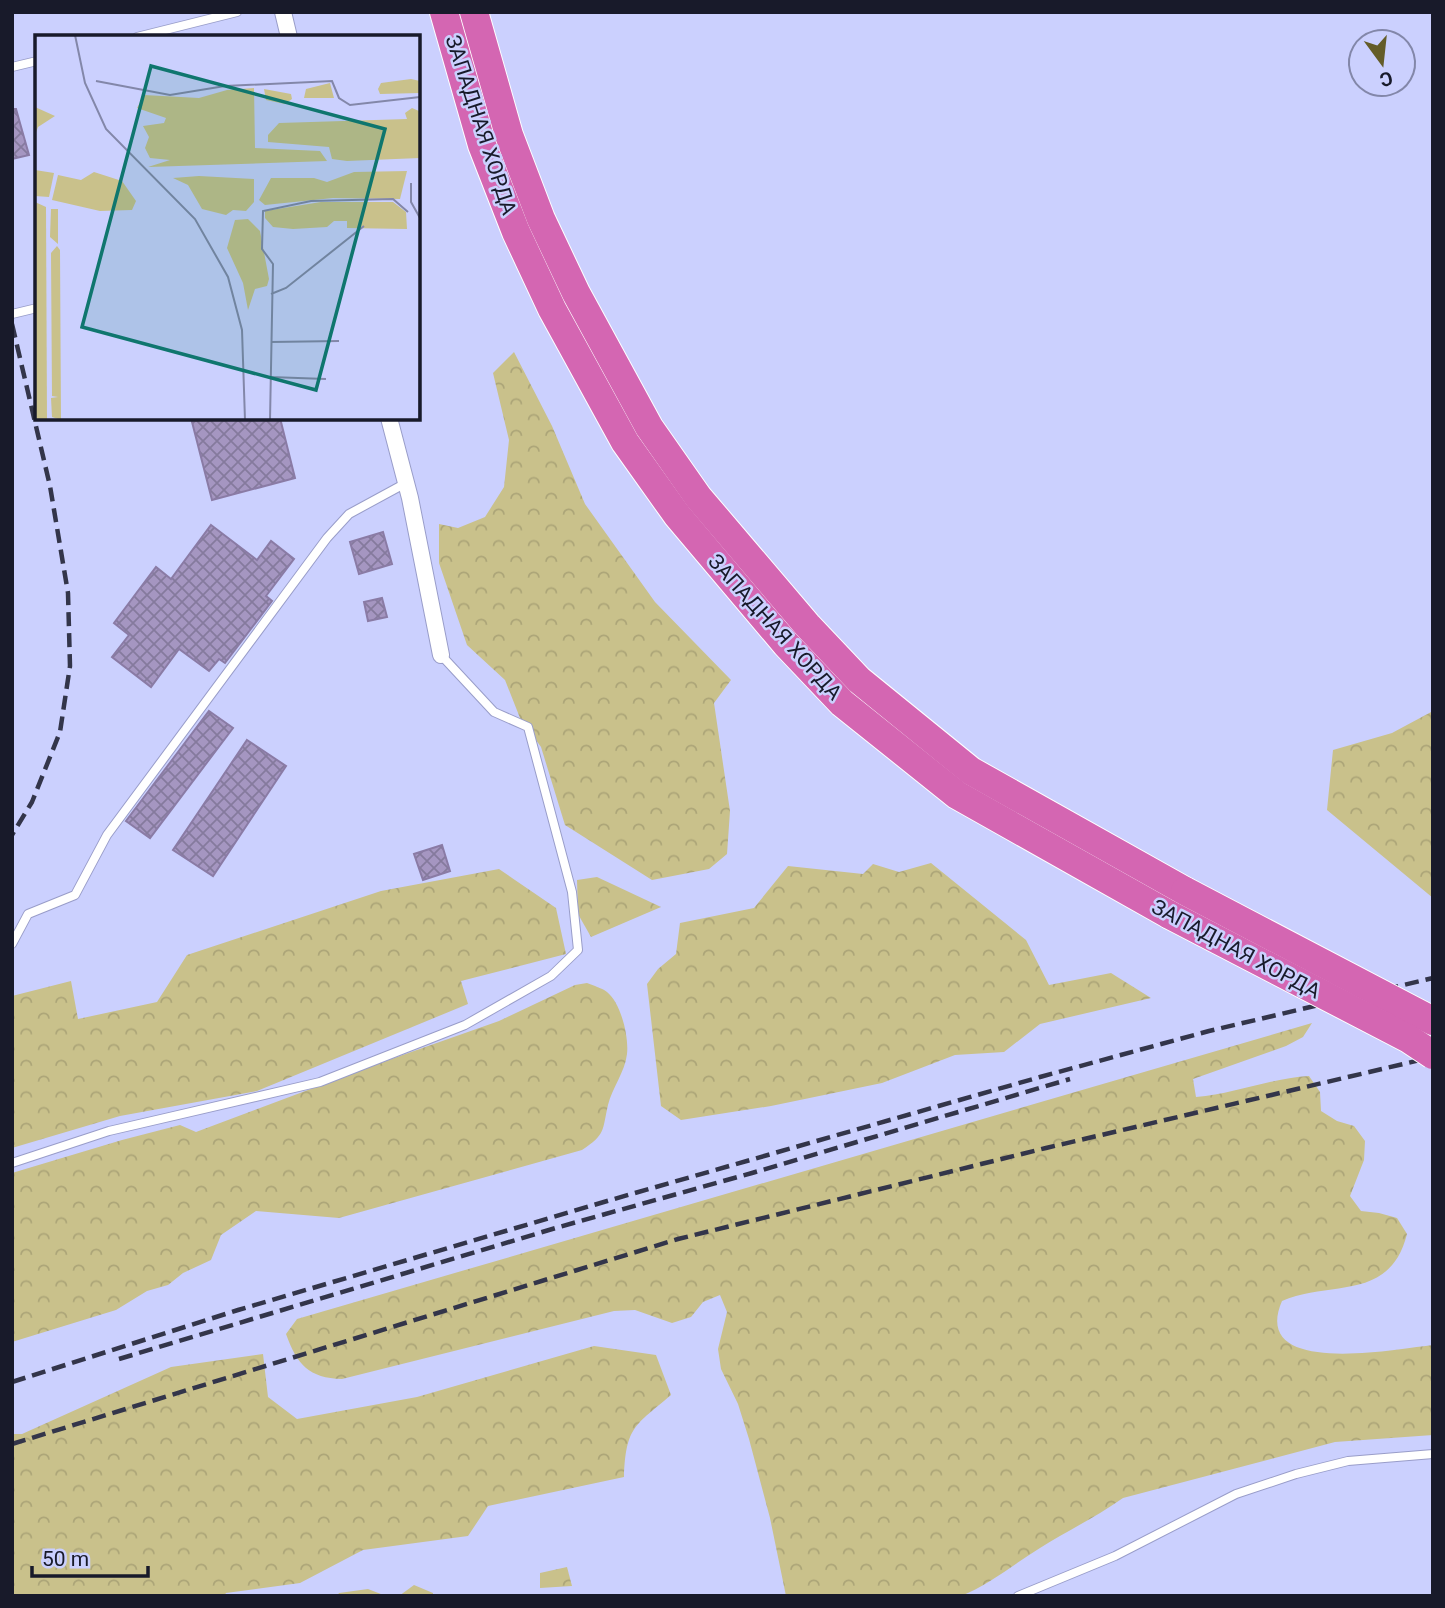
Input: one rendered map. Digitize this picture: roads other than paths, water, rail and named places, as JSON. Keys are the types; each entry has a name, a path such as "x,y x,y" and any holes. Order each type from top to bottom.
{"highway":[{"name":"ЗАПАДНАЯ ХОРДА","path":"444,12 482,145 521,243 552,309 625,442 677,515 786,645 842,703 957,795 1170,915 1409,1039 1433,1055"},
{"name":"ЗАПАДНАЯ ХОРДА","path":"474,12 509,135 541,219 576,293 649,427 698,497 807,625 859,680 971,771 1185,891 1433,1021"}],"street":[{"path":"283,12 289,35"},
{"path":"390,420 406,483 442,655"}],"lane":[{"path":"144,35 237,12"},
{"path":"12,67 35,61"},
{"path":"12,314 35,308"},
{"path":"12,944 29,914 75,895 107,835 327,538 349,514 406,483"},
{"path":"12,1163 109,1130 320,1082 464,1025 551,976 578,950 572,892 528,727 494,712 442,655"},
{"path":"1018,1596 1115,1556 1236,1493 1348,1461 1433,1454"}],"railway":[{"path":"12,324 50,486 68,593 70,666 60,732 32,802 12,835"},
{"path":"12,1382 238,1310 1040,1077 1209,1031 1433,978"},
{"path":"12,1444 678,1239 1046,1148 1433,1057"},
{"path":"119,1359 559,1227 1070,1079"}]}
